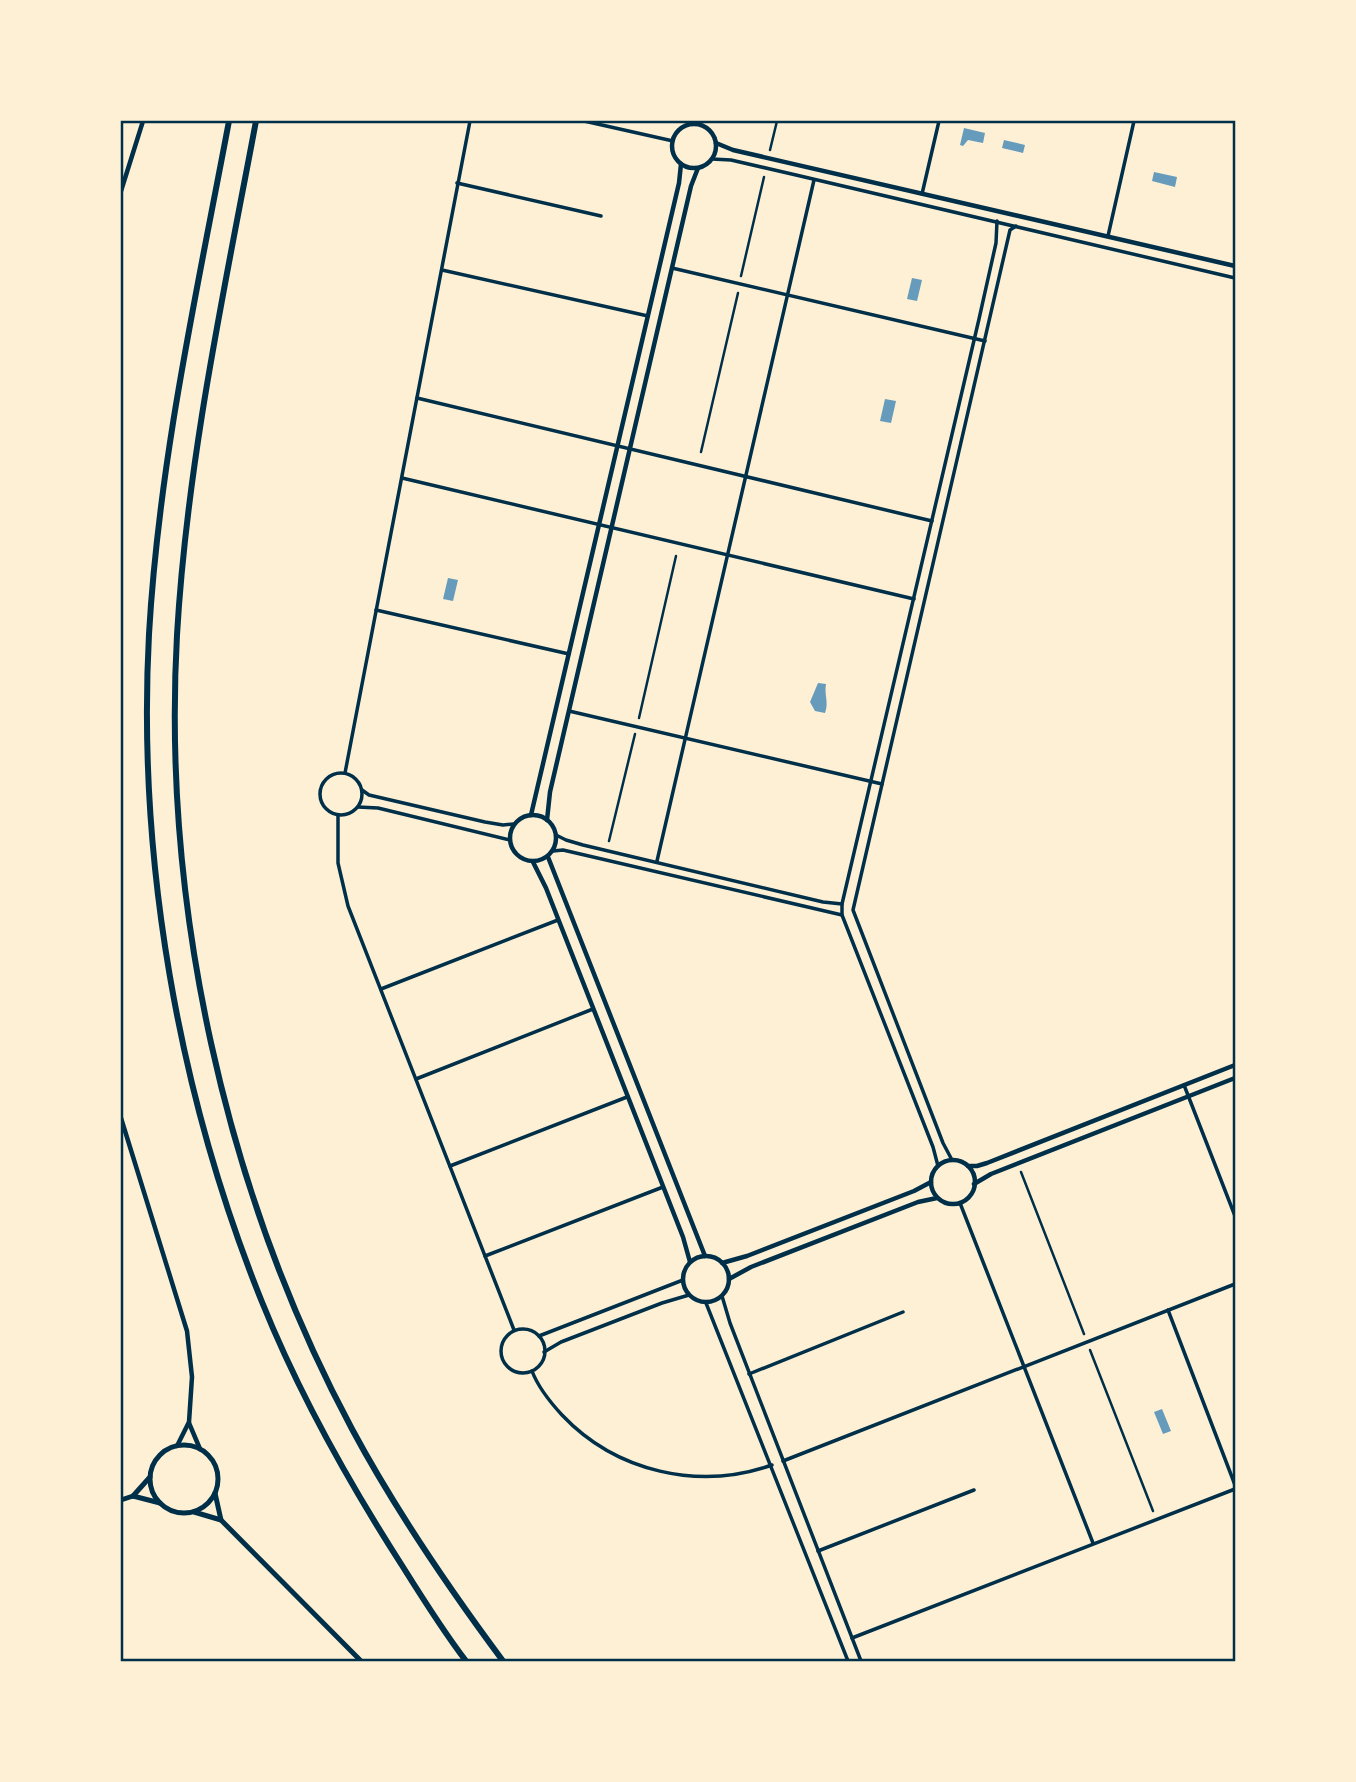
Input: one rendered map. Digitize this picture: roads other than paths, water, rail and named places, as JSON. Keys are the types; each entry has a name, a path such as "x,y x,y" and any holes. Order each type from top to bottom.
{"highway":[{"path":"229,121 163,486 149,635 149,782 156,876 168,967 186,1056 207,1138 262,1302 335,1453 372,1520 466,1661"},
{"path":"256,121 214,349 185,539 174,706 180,845 190,930 211,1038 232,1124 262,1220 305,1330 351,1426 397,1508 451,1591 503,1661"}],"main road":[{"path":"121,191 144,121"},
{"path":"707,121 707,128 716,143 733,150 1235,266"},
{"path":"698,168 681,163 675,156 673,141 677,132 690,123 707,128"},
{"path":"533,862 548,857 552,851 556,835 547,820 547,808 629,450 691,186 698,168 712,159 716,143"},
{"path":"531,815 679,183 681,163"},
{"path":"547,820 531,815 522,818 514,824 510,840 517,855 533,862 539,870 690,1262"},
{"path":"548,857 705,1256"},
{"path":"723,1263 914,1191 931,1182 938,1166 952,1160 968,1166 987,1163 1235,1065"},
{"path":"974,1184 991,1174 1235,1078"},
{"path":"121,1118 187,1331 192,1377 189,1422 177,1446"},
{"path":"931,1182 937,1198 946,1203 960,1203 968,1198 974,1184 968,1166"},
{"path":"729,1279 751,1267 918,1202 937,1198"},
{"path":"705,1256 723,1263 729,1279 722,1296 706,1303 689,1295 683,1280 690,1262 705,1256"},
{"path":"189,1422 200,1449 213,1462 218,1482 210,1502 194,1512"},
{"path":"121,1500 133,1496 150,1476 158,1457 177,1446 200,1449"},
{"path":"150,1476 154,1495 160,1503"},
{"path":"215,1493 221,1520"},
{"path":"133,1496 160,1503 176,1513 194,1512 221,1520 361,1661"}],"street":[{"path":"345,773 470,121"},
{"path":"584,121 673,141"},
{"path":"770,150 777,121"},
{"path":"922,194 939,121"},
{"path":"1108,236 1134,121"},
{"path":"712,159 731,160 1235,278"},
{"path":"741,276 764,177"},
{"path":"657,862 814,180"},
{"path":"457,183 601,216"},
{"path":"938,1166 933,1147 842,915 842,904 996,243 997,222"},
{"path":"952,1160 943,1143 853,910 1010,230 1016,226"},
{"path":"672,268 985,341"},
{"path":"441,270 648,316"},
{"path":"701,452 738,293"},
{"path":"417,398 932,521"},
{"path":"402,478 914,599"},
{"path":"639,718 677,556"},
{"path":"376,610 570,654"},
{"path":"569,710 882,784"},
{"path":"609,841 635,734"},
{"path":"362,790 358,807 349,814 338,815 322,803 320,790 323,783 332,774 345,773 356,779 362,790 369,795 485,822 514,824"},
{"path":"358,807 378,808 510,840"},
{"path":"338,815 338,863 343,890 514,1330"},
{"path":"556,835 566,841 823,902 842,904"},
{"path":"552,851 564,850 842,915"},
{"path":"381,989 558,920"},
{"path":"416,1079 593,1009"},
{"path":"1184,1085 1235,1216"},
{"path":"450,1166 628,1097"},
{"path":"1021,1172 1084,1334"},
{"path":"485,1256 663,1187"},
{"path":"960,1203 1093,1543"},
{"path":"539,1336 683,1280"},
{"path":"783,1461 1235,1284"},
{"path":"544,1352 561,1342 689,1295"},
{"path":"722,1296 723,1306 861,1661"},
{"path":"706,1303 848,1661"},
{"path":"852,1638 1235,1487 1168,1310"},
{"path":"749,1374 903,1312"},
{"path":"528,1329 539,1336 544,1352 539,1365 532,1371 521,1373 511,1370 502,1357 503,1341 514,1330 528,1329"},
{"path":"1090,1350 1153,1511"},
{"path":"532,1371 553,1405 576,1428 603,1448 632,1462 662,1472 703,1477 737,1474 772,1465"},
{"path":"818,1551 974,1489"}],"water":[{"path":"964,128 985,133 983,143 968,140 963,146 960,145"},
{"path":"1004,140 1025,145 1023,153 1002,148"},
{"path":"1154,172 1177,177 1175,187 1152,181"},
{"path":"912,278 922,280 917,301 907,299"},
{"path":"885,399 896,401 891,423 880,421"},
{"path":"448,578 458,580 453,601 443,599"},
{"path":"818,683 826,684 825,713 815,711 810,702"},
{"path":"1162,1409 1171,1431 1163,1434 1154,1412"}]}
